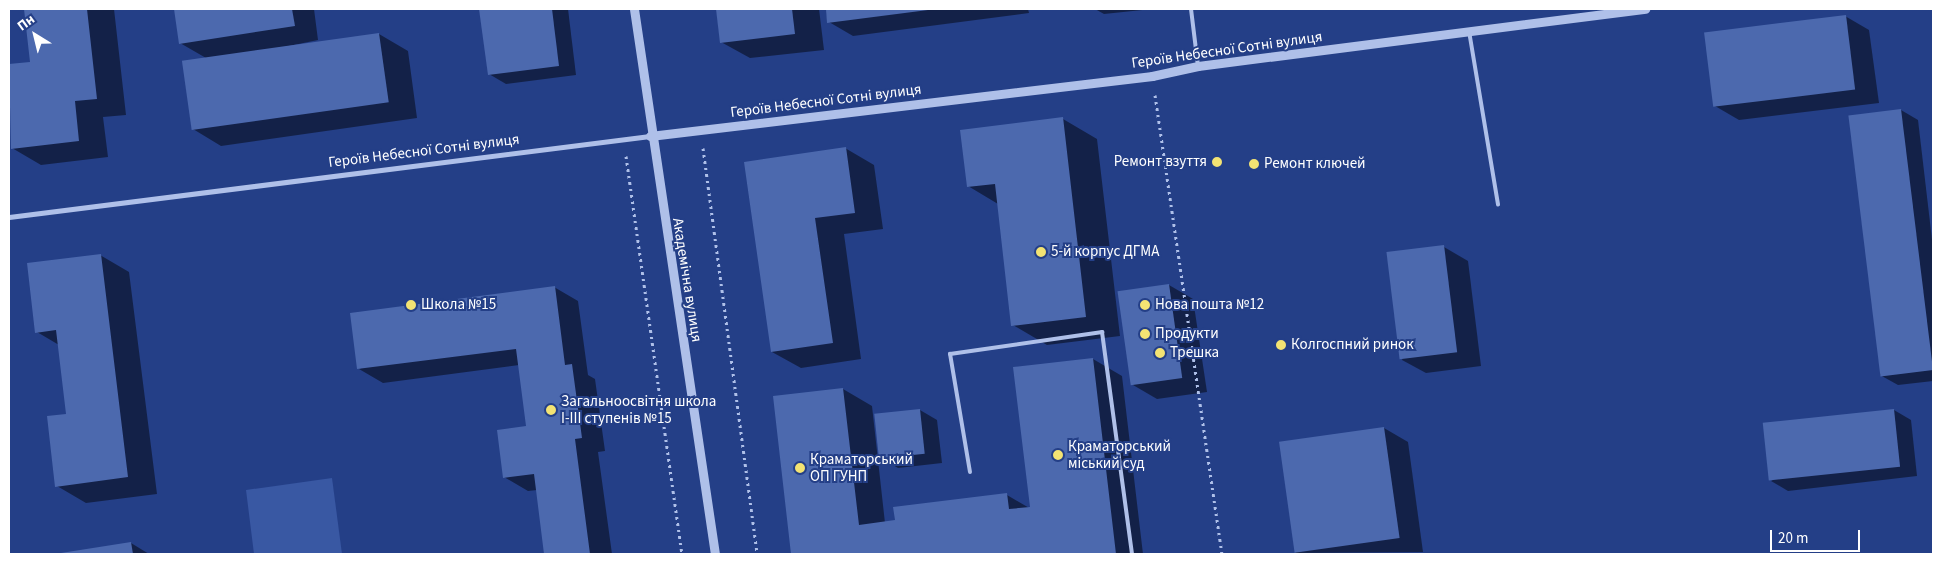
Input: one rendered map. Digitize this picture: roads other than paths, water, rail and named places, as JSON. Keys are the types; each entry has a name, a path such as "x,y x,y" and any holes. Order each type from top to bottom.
{"street":[{"name":"Академічна вулиця","path":"634,9 650,136 715,554"},
{"name":"Героїв Небесної Сотні вулиця","path":"9,217 650,136 1152,76 1198,66 1645,9"}],"lane":[{"path":"1191,9 1198,66"},
{"path":"1469,31 1498,205"},
{"path":"970,472 950,354 1102,332 1132,554"}],"place":[{"name":"Ремонт взуття","path":"1217,162"},
{"name":"Ремонт ключей","path":"1254,164"},
{"name":"5-й корпус ДГМА","path":"1041,252"},
{"name":"Школа №15","path":"411,305"},
{"name":"Нова пошта №12","path":"1145,305"},
{"name":"Продукти","path":"1145,334"},
{"name":"Колгоспний ринок","path":"1281,345"},
{"name":"Трешка","path":"1160,353"},
{"name":"Загальноосвітня школа І-ІІІ ступенів №15","path":"551,410"},
{"name":"Краматорський міський суд","path":"1058,455"},
{"name":"Краматорський ОП ГУНП","path":"800,468"}]}
